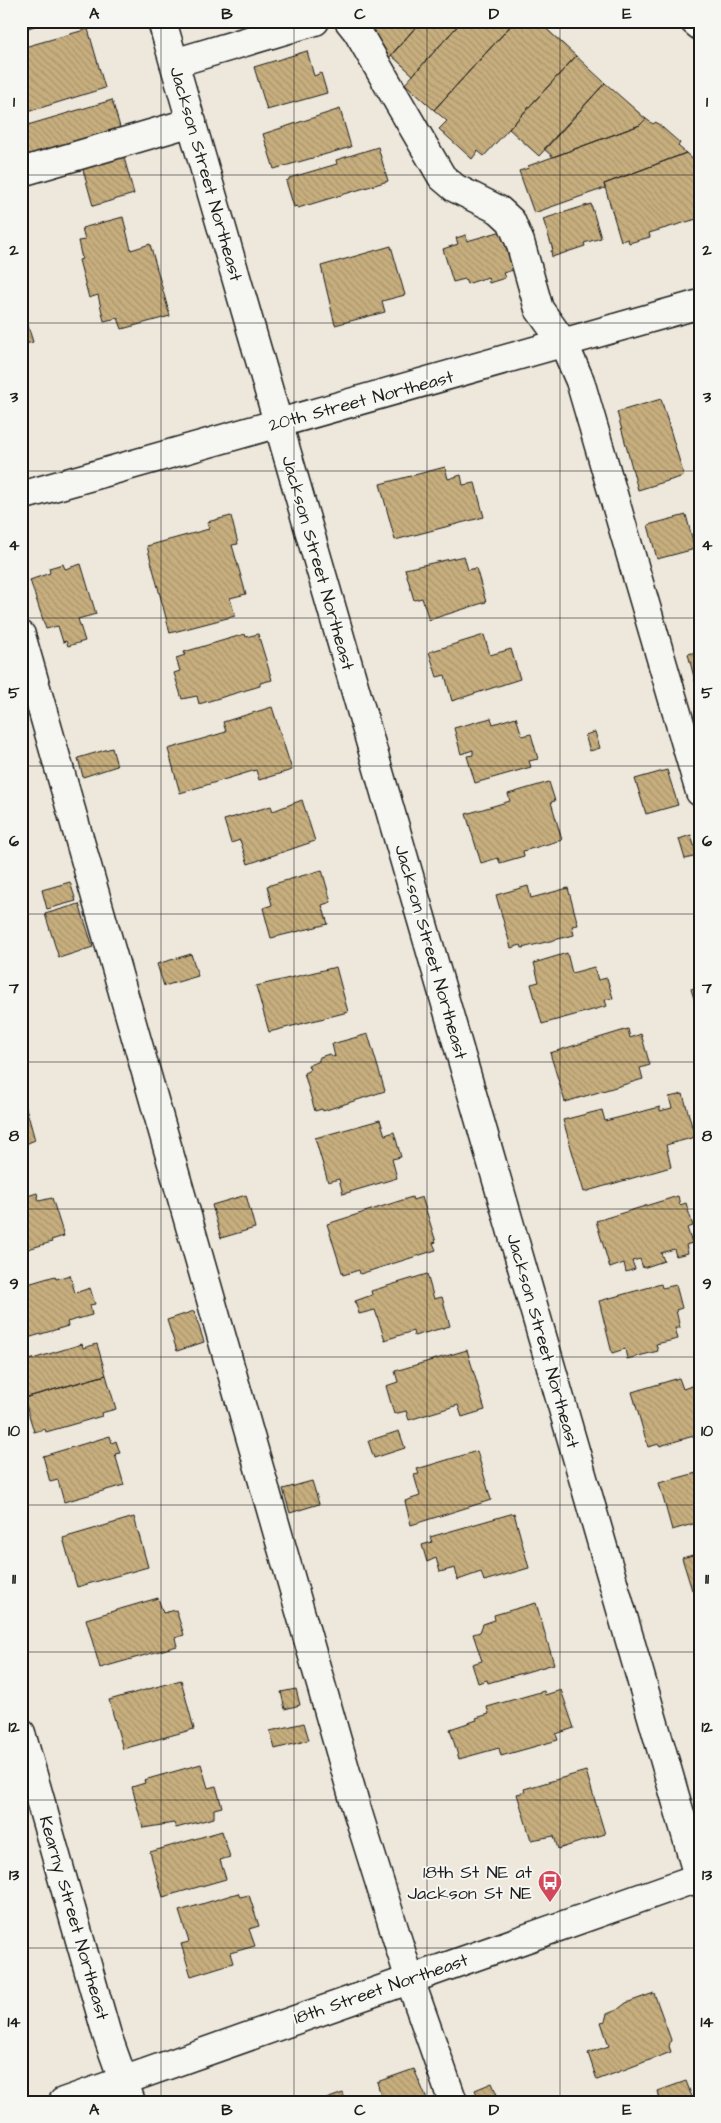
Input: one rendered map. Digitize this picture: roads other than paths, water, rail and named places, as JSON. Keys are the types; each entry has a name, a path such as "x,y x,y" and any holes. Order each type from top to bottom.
{"street":[{"name":"Jackson Street Northeast","path":"162,21 699,1879"},
{"path":"174,63 315,21"},
{"path":"348,21 357,31 442,177 454,188 499,210 511,220 520,242 538,309 564,344 580,381 700,792"},
{"path":"694,21 700,26"},
{"path":"21,172 192,122"},
{"name":"20th Street Northeast","path":"21,496 700,304"},
{"path":"21,635 356,1807 410,1980 453,2102"},
{"name":"Kearny Street Northeast","path":"21,1733 104,2026 127,2091"},
{"name":"18th Street Northeast","path":"63,2102 127,2091 410,1980 699,1879"}],"place":[{"name":"18th St NE at Jackson St NE","path":"550,1903"}]}
